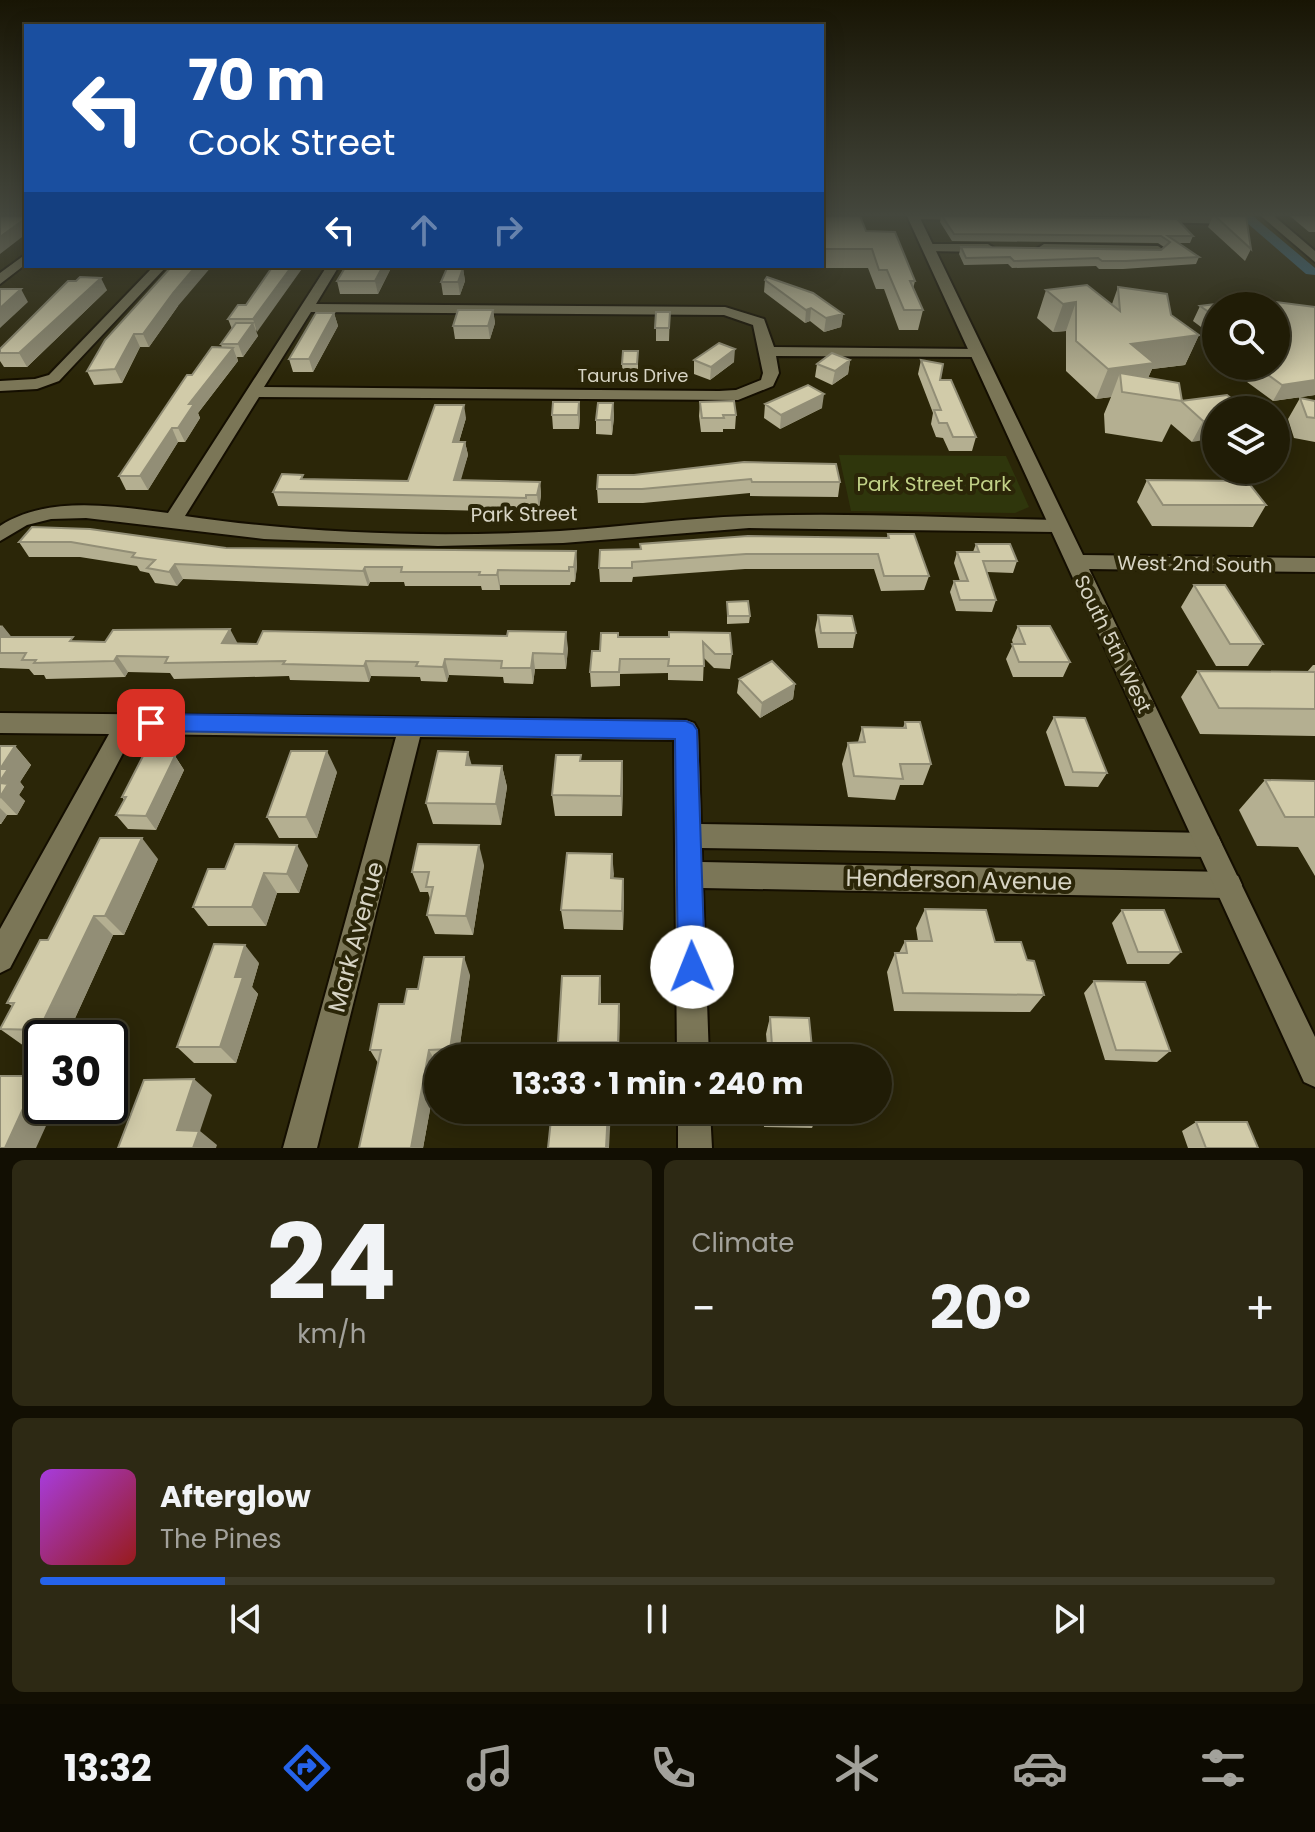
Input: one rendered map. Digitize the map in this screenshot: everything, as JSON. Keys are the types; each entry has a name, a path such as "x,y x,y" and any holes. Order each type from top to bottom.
{"street":[{"path":"0,386 37,384 54,378 158,270"},
{"path":"173,520 331,270"},
{"name":"South 5th West","path":"938,270 1315,1071"},
{"path":"308,308 725,311 759,322 768,351 976,353"},
{"name":"Taurus Drive","path":"256,392 738,395 768,383 771,373 768,351"},
{"name":"Park Street","path":"0,535 21,519 62,510 173,520 226,530 316,536 541,538 721,523 1056,526"},
{"name":"West 2nd South","path":"1074,562 1315,565"},
{"path":"0,723 686,730 693,1044"},
{"path":"0,958 127,723"},
{"name":"Mark Avenue","path":"300,1148 411,726"},
{"name":"Henderson Avenue","path":"689,836 1209,845"},
{"name":"Henderson Avenue","path":"690,875 1228,885"},
{"path":"694,1124 695,1148"}],"green space":[{"name":"Park Street Park","path":"839,455 1006,456 1029,507 1015,513 851,511"}],"water":[{"path":"1301,270 1315,270 1315,275"}],"building":[{"path":"169,270 193,270 143,334 134,334 115,369 87,371 105,340"},
{"path":"271,270 289,270 253,319 228,319 238,305 246,305"},
{"path":"344,270 381,270 375,281 337,281"},
{"path":"446,270 462,270 458,282 441,282"},
{"path":"879,270 910,270 915,281 910,281 923,310 904,310 887,270"},
{"path":"80,277 101,278 19,353 0,353 0,349 68,281 76,281"},
{"path":"767,277 813,293 843,314 826,318 811,308 806,310 765,280"},
{"path":"1087,285 1120,311 1118,287 1167,294 1171,315 1199,335 1131,344 1154,363 1108,369 1076,341 1076,302 1063,304 1046,290"},
{"path":"0,289 21,289 0,308"},
{"path":"1290,304 1315,307 1315,380 1282,385 1275,380 1290,380"},
{"path":"458,310 493,310 488,326 453,326"},
{"path":"656,312 670,312 669,328 655,328"},
{"path":"316,313 334,313 309,359 289,359"},
{"path":"236,323 253,323 238,344 221,344"},
{"path":"719,343 735,349 711,367 694,360"},
{"path":"212,347 233,348 189,404 194,404 178,428 172,428 140,476 119,476 187,375 192,375"},
{"path":"623,351 638,351 637,364 622,364"},
{"path":"832,353 850,360 835,371 817,364"},
{"path":"921,360 943,364 940,380 951,380 976,437 953,437 947,423 939,423 934,410 941,410"},
{"path":"1120,373 1179,383 1182,401 1122,392"},
{"path":"808,385 824,394 781,415 765,404"},
{"path":"1202,398 1202,420 1181,401"},
{"path":"1300,398 1315,401 1315,418 1307,417"},
{"path":"734,401 736,415 702,418 700,402"},
{"path":"553,402 579,402 578,415 552,415"},
{"path":"598,403 613,403 611,420 596,420"},
{"path":"435,405 464,405 453,442 465,442 454,480 540,482 537,495 526,495 526,498 273,492 282,474 303,475 301,479 408,481"},
{"path":"744,462 836,464 840,482 752,482 751,479 642,489 597,489 598,475 634,475"},
{"path":"1147,480 1249,484 1266,505 1163,505"},
{"path":"32,527 90,529 226,548 576,551 574,567 569,567 569,571 498,570 497,575 479,575 480,572 401,572 402,567 365,567 363,571 175,564 169,572 147,568 155,560 132,557 135,553 71,542 19,542"},
{"path":"888,534 914,534 929,576 884,576 878,554 746,554 632,562 632,568 599,568 600,550 641,549 640,544 748,536 889,538"},
{"path":"976,544 1010,544 1017,561 983,561 996,600 960,600 954,581 968,581 957,552 979,552"},
{"path":"1194,585 1225,585 1263,644 1230,644"},
{"path":"748,601 750,616 728,616 727,602"},
{"path":"818,615 852,616 856,633 821,633"},
{"path":"1018,626 1050,626 1070,662 1019,662 1012,644 1025,644"},
{"path":"230,629 222,643 257,644 263,631 507,636 508,631 566,632 564,654 533,653 531,668 501,668 502,661 445,659 443,667 416,666 418,662 366,661 364,666 283,664 285,661 165,663 168,657 117,656 114,661 34,663 36,660 22,660 26,653 0,653 0,637 73,637 70,641 105,642 113,630"},
{"path":"669,632 730,633 732,654 715,654 703,642 704,666 668,666 669,659 620,659 619,672 590,672 592,651 600,651 601,633 618,633 618,637 669,637"},
{"path":"772,661 795,684 762,703 739,679"},
{"path":"1198,671 1315,672 1315,709 1219,708"},
{"path":"1054,717 1085,718 1107,773 1073,772"},
{"path":"905,722 920,722 931,764 900,764 903,779 854,776 848,743 865,742 862,727 906,728"},
{"path":"0,746 15,746 0,769"},
{"path":"291,751 327,751 306,817 267,817"},
{"path":"438,751 468,752 466,765 502,766 496,804 426,803"},
{"path":"556,755 581,755 580,761 622,761 621,796 552,795"},
{"path":"143,756 175,756 146,816 116,815 126,797 122,797"},
{"path":"0,769 8,769 0,781"},
{"path":"1265,780 1315,781 1315,817 1285,817"},
{"path":"0,783 8,784 0,797"},
{"path":"100,838 142,838 105,916 94,916 44,1020 24,1020 24,1030 0,1029 14,1003 7,1003 40,940 48,940"},
{"path":"235,844 297,845 287,874 264,873 252,907 193,907 208,869 225,869"},
{"path":"418,844 479,845 466,916 427,915 433,887 426,887 429,872 412,872"},
{"path":"567,853 612,854 611,878 623,879 622,911 561,910"},
{"path":"925,909 986,910 995,942 1021,942 1027,960 1034,961 1044,995 903,993 895,953 907,953 905,941 932,941"},
{"path":"1122,910 1164,910 1181,952 1138,952"},
{"path":"214,944 245,945 235,977 243,977 220,1047 177,1047"},
{"path":"424,957 464,957 451,1044 424,1044 424,1077 411,1148 359,1148 381,1050 370,1050 379,1004 404,1004 407,989 418,989"},
{"path":"562,976 600,976 599,1004 619,1004 618,1042 558,1042"},
{"path":"1094,981 1145,982 1170,1051 1116,1050"},
{"path":"770,1017 809,1018 812,1044 772,1044"},
{"path":"0,1076 24,1076 24,1107 5,1148 0,1148"},
{"path":"194,1079 177,1130 199,1131 193,1148 118,1148 144,1080"},
{"path":"1196,1122 1247,1122 1258,1148 1206,1148"},
{"path":"551,1124 607,1124 606,1148 548,1148"}],"route":[{"path":"151,723 686,730 692,967"}]}
